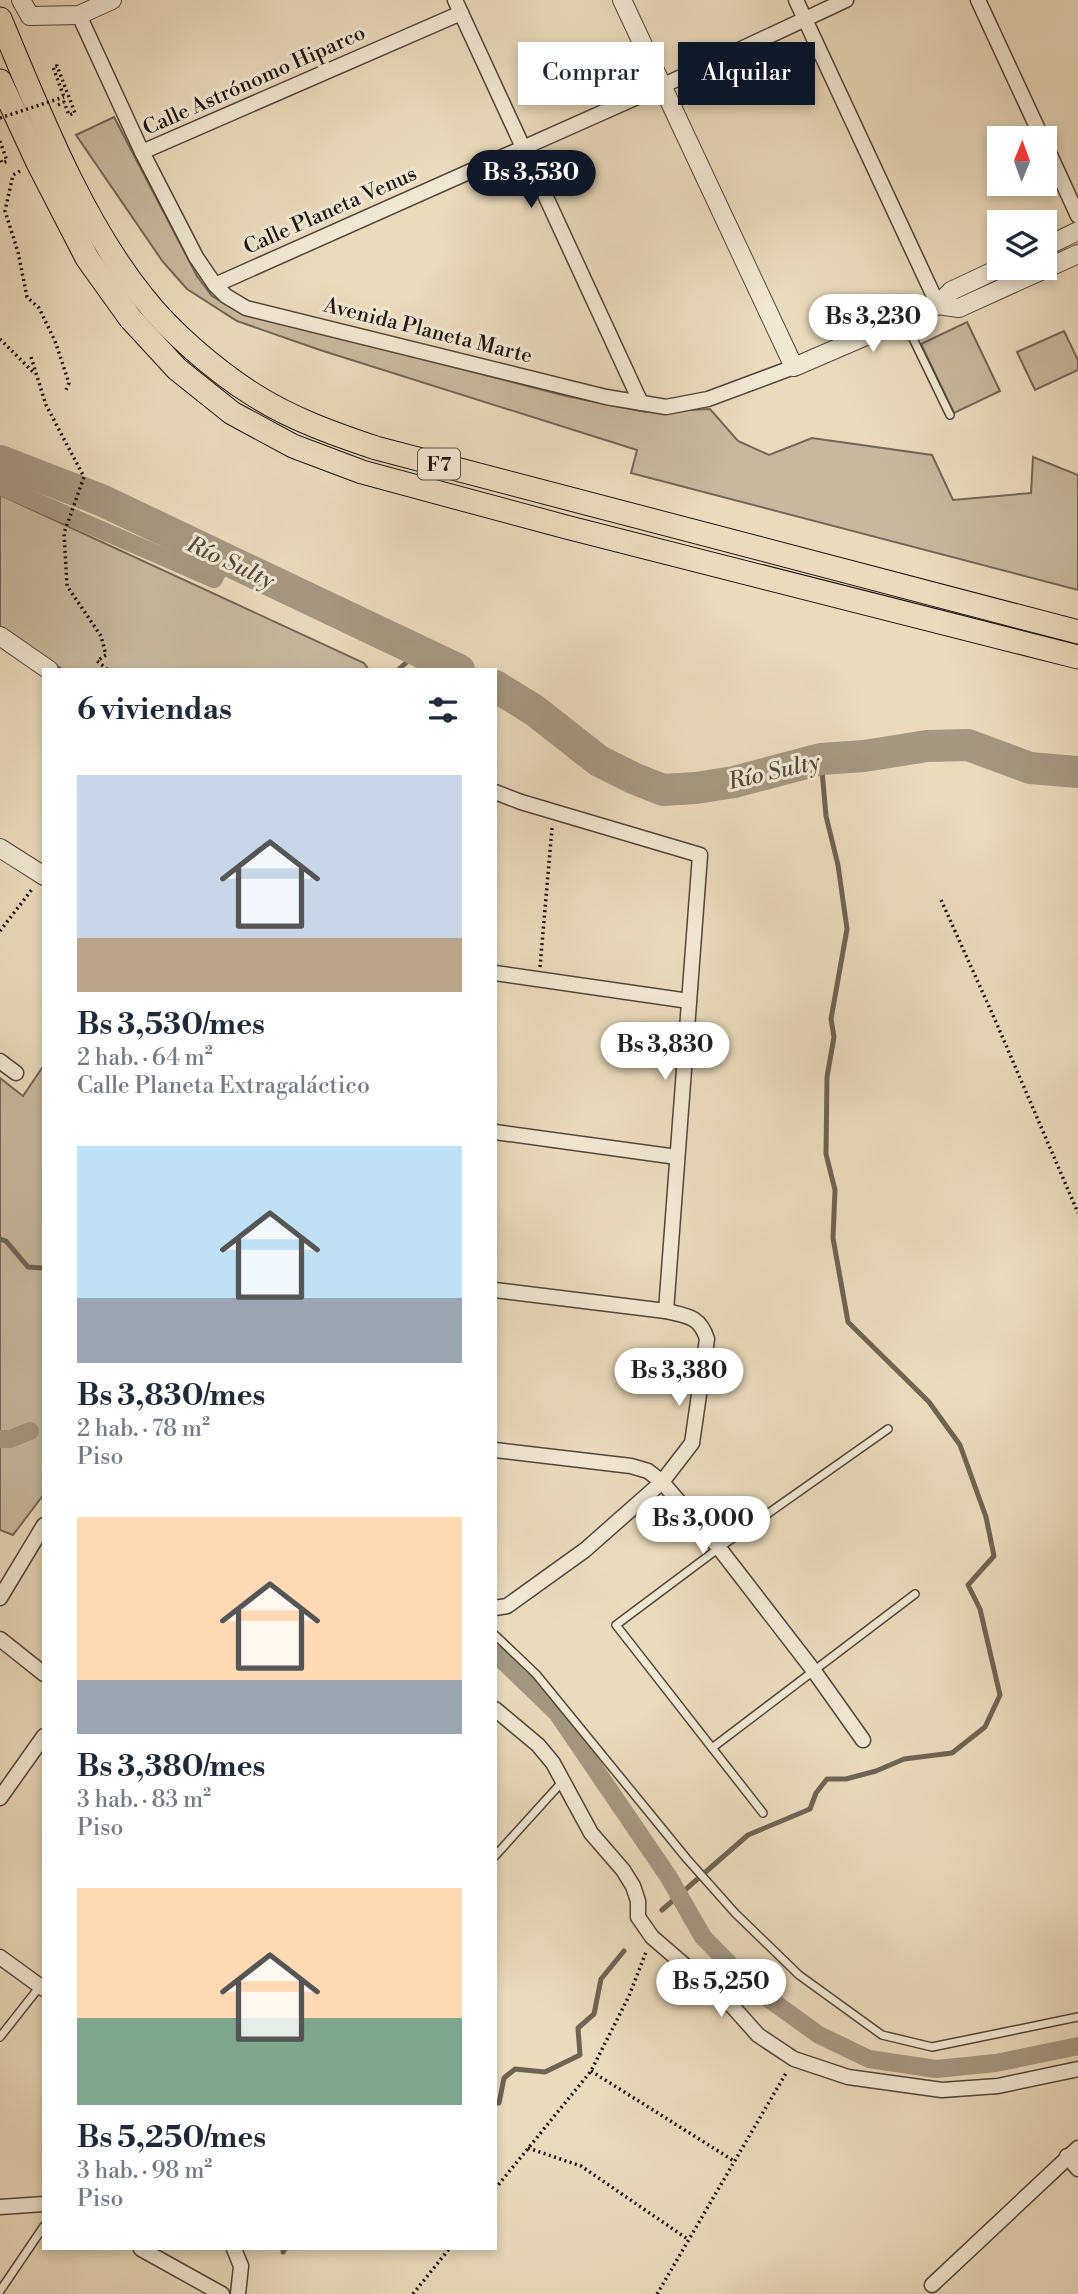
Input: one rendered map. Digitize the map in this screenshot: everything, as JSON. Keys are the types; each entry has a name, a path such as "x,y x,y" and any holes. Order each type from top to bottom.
{"highway":[{"name":"F7","path":"0,19 40,114 108,248 144,299 202,358 254,396 320,429 376,448 1078,632"},
{"name":"F7","path":"0,81 87,258 130,318 177,369 232,413 293,446 362,472 553,524 1078,657"}],"street":[{"path":"21,0 30,16 112,0"},
{"path":"622,0 642,42"},
{"path":"796,0 938,305"},
{"name":"Calle Planeta Venus","path":"664,85 846,0"},
{"path":"978,0 1036,126"},
{"name":"Avenida Planeta Marte","path":"76,7 142,152 196,257 215,285 226,296 246,308 606,397 666,407 708,399 794,366 938,305 951,291 987,274"},
{"path":"458,7 641,403"},
{"name":"Calle Astrónomo Hiparco","path":"142,152 458,7"},
{"path":"664,90 794,366"},
{"name":"Calle Planeta Venus","path":"215,285 618,105"},
{"path":"1057,170 1078,216"},
{"path":"1057,241 1078,231"},
{"name":"Avenida Planeta Marte","path":"938,305 959,308 1078,254"},
{"path":"0,636 46,668"},
{"path":"497,793 700,855 666,1311"},
{"path":"0,848 42,874"},
{"path":"497,973 689,1001"},
{"path":"0,1061 16,1073"},
{"path":"497,1132 677,1157"},
{"path":"497,1290 666,1311 692,1318 703,1325 707,1339 692,1443 662,1482 585,1550 507,1606 497,1608"},
{"path":"497,1450 631,1466 648,1471 662,1482 719,1548 814,1671 863,1740"},
{"path":"0,1598 42,1528"},
{"path":"0,1639 42,1672"},
{"path":"497,1711 538,1745 564,1780 592,1833 633,1886 638,1900 638,1917 652,1937 733,2007 758,2035 794,2059 848,2077 942,2090 998,2086 1078,2068"},
{"path":"0,1798 42,1739"},
{"path":"0,1956 42,1984"},
{"path":"932,2285 1072,2152 1078,2169"},
{"path":"0,2207 42,2204"},
{"path":"143,2250 222,2294"},
{"path":"234,2250 241,2266 237,2294"}],"lane":[{"path":"904,320 950,415"},
{"path":"763,1814 616,1625 719,1548 888,1429"},
{"path":"712,1748 915,1594"},
{"path":"497,1637 536,1674 687,1859 735,1913 799,1975 882,2035 932,2047 1078,2017"},
{"path":"497,1854 564,1780"},
{"path":"0,2037 42,1986"},
{"path":"0,2291 42,2229"}],"path":[{"path":"57,66 75,113 69,115 64,99 53,67 57,66"},
{"path":"0,118 64,99"},
{"path":"0,141 7,161 2,163 0,158"},
{"path":"38,163 13,175 5,211 18,253 27,297 39,308 55,341 69,383 65,392"},
{"path":"0,339 37,375"},
{"path":"31,357 46,405 83,477 64,533 68,586 101,636 106,655 97,661 106,668"},
{"path":"539,979 553,812"},
{"path":"0,931 42,876"},
{"path":"941,900 1078,1213"},
{"path":"497,2187 592,2071 629,1996 652,1937"},
{"path":"657,2294 794,2059"},
{"path":"592,2071 734,2161"},
{"path":"528,2148 581,2166 688,2240"},
{"path":"413,2294 448,2250"}],"shaded area":[{"path":"114,117 197,276 212,296 238,311 566,396 646,412 710,409 738,441 769,455 812,438 932,455 953,500 1031,493 1033,457 1078,475 1078,590 631,473 637,450 320,350 237,321 187,289 163,262 76,135"},
{"path":"967,322 1000,391 954,413 921,344"},
{"path":"1064,331 1078,360 1078,370 1035,390 1017,352"},
{"path":"0,495 364,663 368,668 61,668 0,630"},
{"path":"42,1068 42,1497 13,1535 0,1530 0,1078 23,1096"}],"waterway":[{"name":"Río Sulty","path":"0,461 101,500 455,668"},
{"path":"0,486 214,579 224,557"},
{"path":"400,668 418,652"},
{"name":"Río Sulty","path":"497,687 534,710 599,761 663,790 734,782 821,759 864,756 927,746 968,745 1030,768 1078,772"},
{"path":"662,1910 748,1835 810,1809 816,1793 827,1779 846,1779 876,1771 904,1759 952,1753 985,1727 1000,1695 980,1609 968,1585 994,1556 986,1517 960,1445 929,1402 848,1322 833,1238 835,1190 826,1154 827,1077 834,1037 831,1019 847,929 838,865 826,816 821,759"},
{"path":"0,1239 6,1241 28,1267 42,1268"},
{"path":"0,1439 10,1439 30,1431"},
{"path":"497,1655 557,1713 668,1876 703,1937 751,1986 819,2035 869,2059 936,2069 996,2063 1078,2046"},
{"path":"497,2103 504,2078 515,2069 545,2072 580,2055 578,2028 594,2014 601,1979 624,1951"}]}
